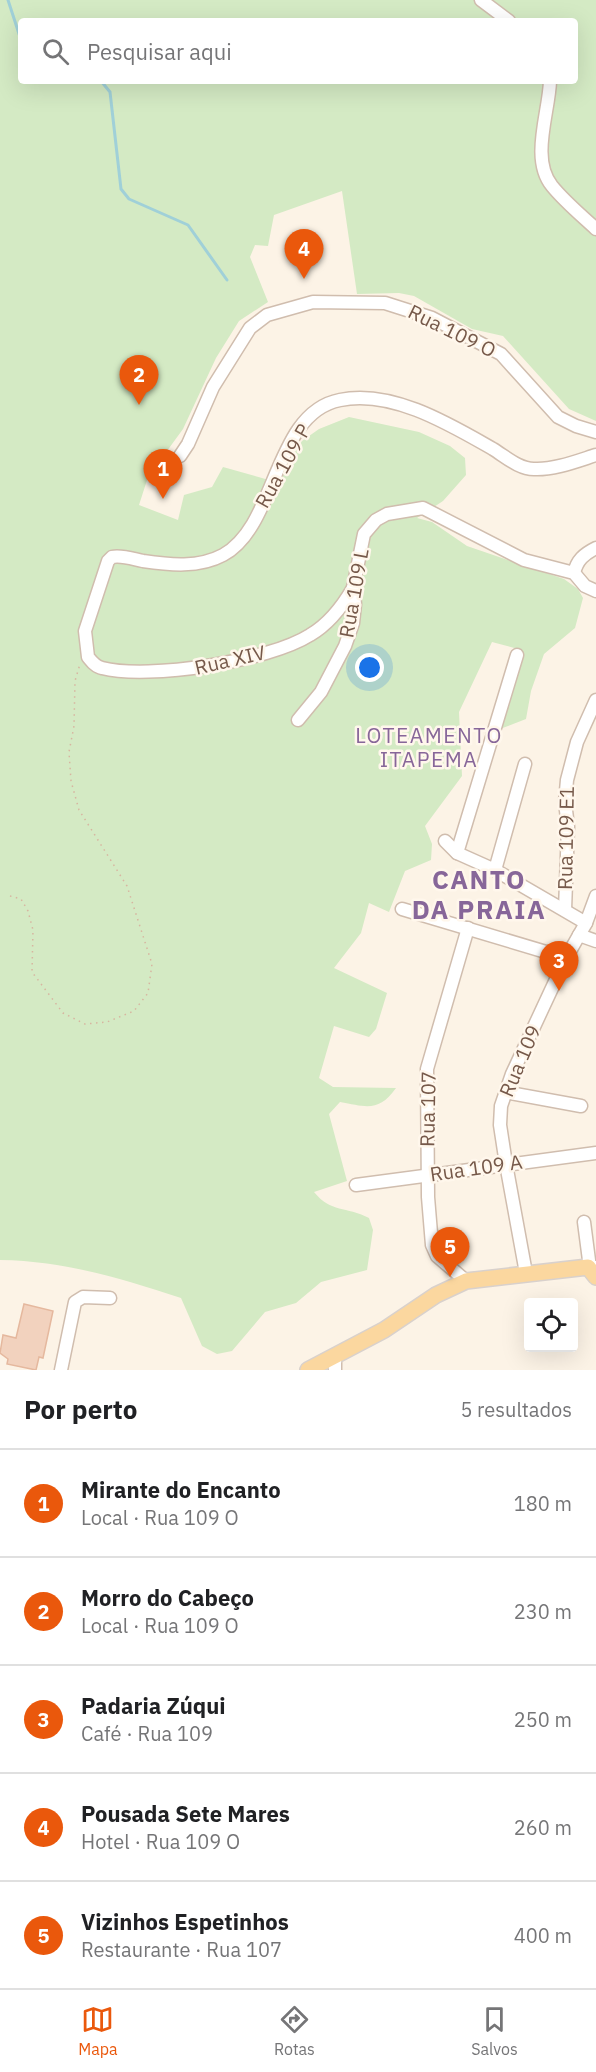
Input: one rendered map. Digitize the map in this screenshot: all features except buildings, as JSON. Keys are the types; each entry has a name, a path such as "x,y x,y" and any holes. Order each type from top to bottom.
{"main road":[{"path":"308,1370 335,1363 436,1295 466,1281 526,1273 594,1271"}],"street":[{"path":"480,0 505,18"},
{"path":"550,84 542,148 543,166 551,185 596,229"},
{"name":"Rua 109 O","path":"180,456 213,387 255,322 283,309 313,302 385,303 432,318 501,354 558,417 596,432"},
{"name":"Rua 109 P","path":"88,657 85,631 108,561 112,557 177,566 220,556 231,550 242,540 288,450 304,424 320,408 342,399 369,399 410,408 448,423 525,468 542,468 596,455"},
{"name":"Rua 109 L","path":"298,720 333,673 345,646 353,623 355,604 353,588 364,534 369,527 387,514 423,508 524,560 574,573 585,585 596,591"},
{"path":"574,573 576,564 584,554 596,548"},
{"name":"Rua XIV","path":"88,657 103,669 171,671 189,670 261,654 294,644 311,635 342,607 353,588"},
{"path":"457,853 517,655"},
{"name":"Rua 109 E1","path":"565,910 567,780 577,742 596,700"},
{"path":"495,870 525,764"},
{"path":"445,841 457,853 495,870 586,923"},
{"name":"Rua 109","path":"526,1273 500,1125 504,1092 566,958 586,923 596,896"},
{"path":"402,909 566,958"},
{"name":"Rua 107","path":"466,1281 437,1256 432,1245 428,1175 427,1069 468,928"},
{"path":"579,935 596,941"},
{"path":"504,1092 581,1106"},
{"name":"Rua 109 A","path":"356,1185 596,1153"},
{"path":"584,1222 594,1271"},
{"path":"61,1370 75,1302 83,1297 110,1298"}],"path":[{"path":"10,896 21,898 28,911 33,930 32,972 63,1013 85,1024 107,1022 134,1011 148,993 153,964 127,886 79,810 71,781 69,752 74,726 75,681 80,664 88,657"}],"green space":[{"path":"0,0 596,0 596,421 569,409 503,336 472,329 414,296 399,293 357,294 342,191 274,215 268,246 255,245 250,257 268,302 239,321 216,358 183,429 148,477 139,505 178,520 184,495 212,487 223,467 276,482 302,441 319,429 349,417 419,432 450,446 465,458 466,475 443,501 417,518 432,522 467,546 564,579 578,589 583,598 575,628 544,654 531,691 526,719 500,729 517,674 518,649 492,642 459,712 462,776 425,826 432,844 431,860 405,871 389,912 369,903 361,933 334,968 387,993 376,1029 369,1037 334,1026 319,1078 333,1087 396,1088 390,1096 378,1104 365,1106 340,1102 329,1114 347,1181 314,1192 320,1199 333,1206 369,1218 373,1230 367,1270 321,1282 296,1303 265,1312 232,1351 217,1354 202,1346 181,1298 114,1277 69,1267 0,1260"}],"waterway":[{"path":"8,0 18,31"},
{"path":"103,84 110,92 121,189 129,199 188,225 227,280"}],"place":[{"name":"Pousada Sete Mares","path":"304,279"},
{"name":"Morro do Cabeço","path":"139,405"},
{"name":"Mirante do Encanto","path":"163,499"},
{"name":"Padaria Zúqui","path":"559,991"},
{"name":"Vizinhos Espetinhos","path":"450,1277"}],"district":[{"name":"LOTEAMENTO ITAPEMA","path":"429,748"},
{"name":"CANTO DA PRAIA","path":"479,895"}]}
